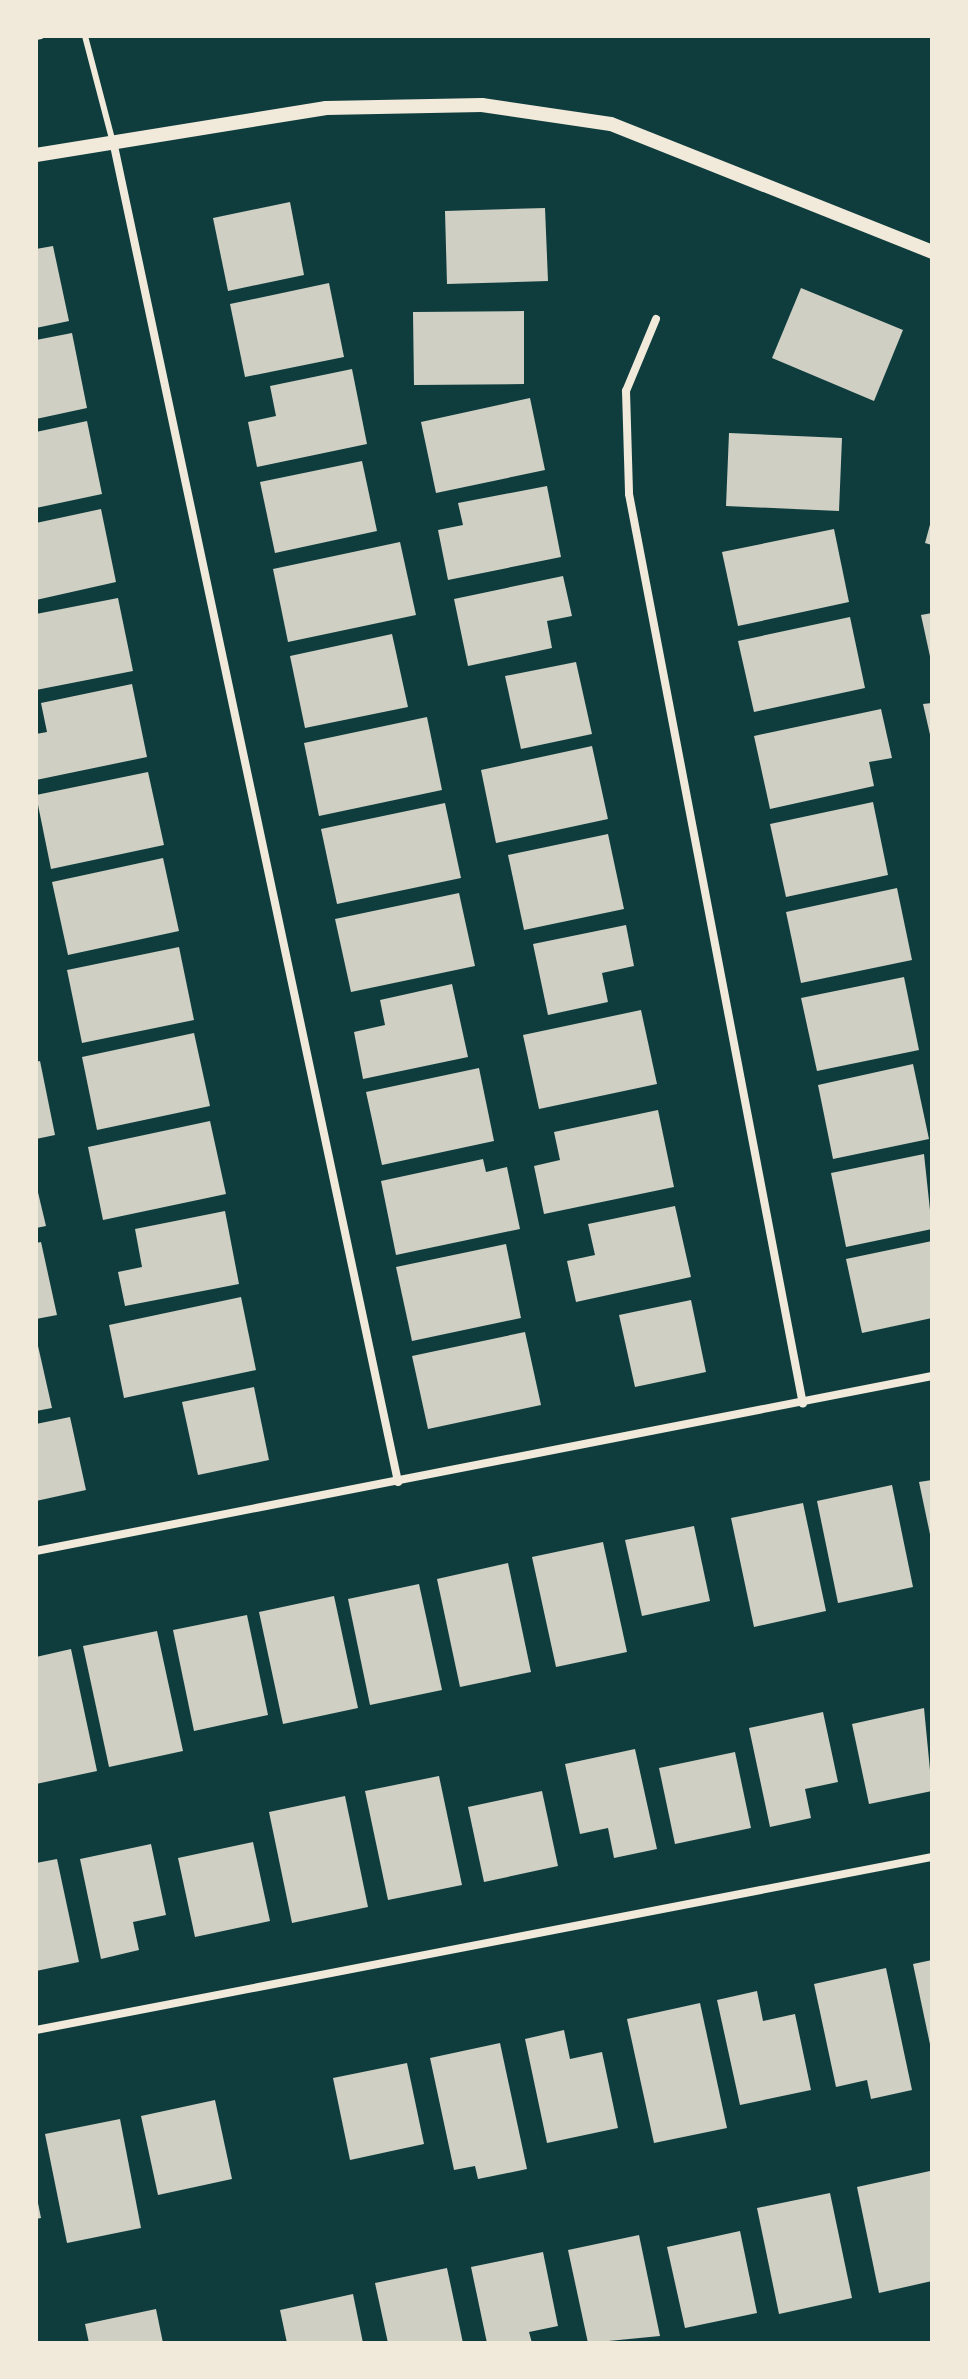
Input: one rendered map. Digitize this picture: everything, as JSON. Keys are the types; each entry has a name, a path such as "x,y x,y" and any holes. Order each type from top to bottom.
{"street":[{"path":"36,155 112,139 326,108 482,105 611,124 932,252"},
{"path":"112,139 398,1482"},
{"path":"656,319 626,391 629,494 803,1404"},
{"path":"36,1551 803,1404 932,1376"},
{"path":"36,2030 932,1857"}],"lane":[{"path":"85,36 112,139"}],"building":[{"path":"290,202 304,275 228,291 213,218"},
{"path":"545,208 548,281 447,284 445,211"},
{"path":"53,246 69,321 36,328 36,249"},
{"path":"329,283 344,357 245,377 230,304"},
{"path":"801,288 903,330 874,401 772,358"},
{"path":"524,311 524,384 414,385 413,312"},
{"path":"72,333 87,408 36,419 36,340"},
{"path":"352,369 367,444 257,467 248,422 276,416 270,386"},
{"path":"530,398 545,470 436,493 421,422"},
{"path":"87,421 102,494 36,508 36,432"},
{"path":"729,433 842,438 839,511 726,506"},
{"path":"362,461 377,531 275,553 260,482"},
{"path":"547,486 561,557 448,580 438,530 463,525 458,503"},
{"path":"101,509 116,582 36,600 36,523"},
{"path":"932,521 932,545 925,543"},
{"path":"834,529 849,602 738,626 722,552"},
{"path":"400,542 416,615 288,642 273,569"},
{"path":"563,576 572,616 547,621 552,648 468,666 454,599"},
{"path":"118,598 133,671 36,690 36,614"},
{"path":"932,613 932,661 931,661 921,615"},
{"path":"850,617 865,688 754,712 738,641"},
{"path":"392,634 408,707 305,728 290,656"},
{"path":"576,662 592,734 521,749 505,676"},
{"path":"132,684 147,757 36,780 36,734 47,732 41,703"},
{"path":"932,703 932,739 931,739 923,704"},
{"path":"881,709 892,758 869,762 874,786 770,809 754,736"},
{"path":"427,717 442,790 319,816 304,743"},
{"path":"592,746 608,819 496,843 481,770"},
{"path":"148,772 164,845 51,869 36,795"},
{"path":"873,802 888,875 786,897 770,824"},
{"path":"445,803 461,878 337,904 321,829"},
{"path":"608,834 624,909 524,930 508,855"},
{"path":"163,858 179,931 68,955 52,882"},
{"path":"897,888 912,960 801,983 786,912"},
{"path":"459,893 475,966 351,992 335,919"},
{"path":"626,925 634,966 602,973 608,1002 548,1015 533,944"},
{"path":"179,947 194,1020 82,1043 67,970"},
{"path":"904,977 919,1050 817,1071 801,998"},
{"path":"452,984 468,1057 363,1079 354,1032 385,1025 380,1000"},
{"path":"641,1010 657,1084 539,1109 523,1035"},
{"path":"194,1033 210,1106 97,1130 82,1057"},
{"path":"40,1061 55,1135 36,1139 36,1062"},
{"path":"913,1064 929,1139 833,1159 818,1085"},
{"path":"479,1068 494,1141 382,1165 366,1092"},
{"path":"658,1110 674,1187 544,1214 534,1166 560,1160 554,1132"},
{"path":"210,1121 226,1194 103,1220 88,1147"},
{"path":"924,1154 932,1229 846,1247 831,1173"},
{"path":"483,1159 486,1172 507,1167 520,1229 396,1255 381,1181"},
{"path":"36,1184 46,1226 36,1228"},
{"path":"675,1206 691,1277 576,1302 567,1261 595,1255 588,1224"},
{"path":"225,1211 239,1284 125,1306 118,1272 142,1267 135,1229"},
{"path":"932,1241 932,1318 862,1333 846,1259"},
{"path":"41,1242 57,1315 36,1319 36,1243"},
{"path":"506,1244 521,1318 412,1341 396,1267"},
{"path":"241,1297 256,1370 124,1398 109,1325"},
{"path":"691,1300 706,1372 635,1387 619,1315"},
{"path":"525,1332 541,1405 428,1429 412,1356"},
{"path":"36,1337 52,1408 36,1411"},
{"path":"254,1387 269,1460 198,1475 182,1402"},
{"path":"70,1417 86,1490 36,1501 36,1424"},
{"path":"932,1480 932,1538 931,1539 919,1482"},
{"path":"892,1485 913,1587 838,1603 817,1501"},
{"path":"803,1503 826,1611 754,1627 731,1518"},
{"path":"694,1526 710,1601 642,1616 625,1540"},
{"path":"603,1542 627,1652 556,1667 532,1557"},
{"path":"508,1563 531,1672 460,1687 437,1579"},
{"path":"419,1584 442,1690 370,1705 348,1599"},
{"path":"334,1596 358,1708 283,1724 259,1612"},
{"path":"247,1615 268,1715 194,1731 173,1630"},
{"path":"157,1631 183,1751 109,1767 83,1646"},
{"path":"71,1649 97,1771 36,1784 36,1657"},
{"path":"924,1708 932,1791 869,1804 852,1724"},
{"path":"823,1712 838,1782 805,1789 811,1818 770,1827 749,1728"},
{"path":"635,1749 657,1849 614,1858 608,1828 580,1834 565,1764"},
{"path":"735,1752 751,1828 675,1844 659,1768"},
{"path":"439,1776 462,1885 388,1900 365,1791"},
{"path":"542,1791 558,1866 484,1882 468,1807"},
{"path":"345,1796 368,1907 292,1923 269,1812"},
{"path":"253,1842 270,1921 195,1937 178,1858"},
{"path":"151,1844 166,1915 133,1922 139,1950 101,1959 80,1859"},
{"path":"57,1859 79,1962 36,1971 36,1863"},
{"path":"932,1960 932,2049 931,2049 913,1964"},
{"path":"886,1968 912,2090 871,2099 867,2080 836,2087 814,1984"},
{"path":"757,1991 763,2021 795,2014 811,2090 740,2105 717,2000"},
{"path":"700,2003 727,2128 654,2143 627,2019"},
{"path":"564,2030 570,2059 602,2052 618,2128 547,2143 525,2039"},
{"path":"500,2043 527,2169 478,2179 475,2166 454,2170 430,2058"},
{"path":"407,2063 424,2144 350,2160 333,2078"},
{"path":"215,2100 232,2179 158,2195 141,2116"},
{"path":"120,2119 141,2228 67,2243 45,2134"},
{"path":"930,2171 932,2281 879,2293 857,2187"},
{"path":"830,2193 852,2298 779,2314 757,2208"},
{"path":"36,2199 41,2218 36,2219"},
{"path":"740,2231 757,2313 685,2328 667,2247"},
{"path":"639,2235 660,2336 588,2343 568,2250"},
{"path":"543,2252 558,2326 529,2332 532,2343 487,2343 471,2267"},
{"path":"447,2268 463,2343 388,2343 375,2283"},
{"path":"353,2294 363,2343 287,2343 280,2310"},
{"path":"156,2309 163,2343 89,2343 85,2324"}]}
